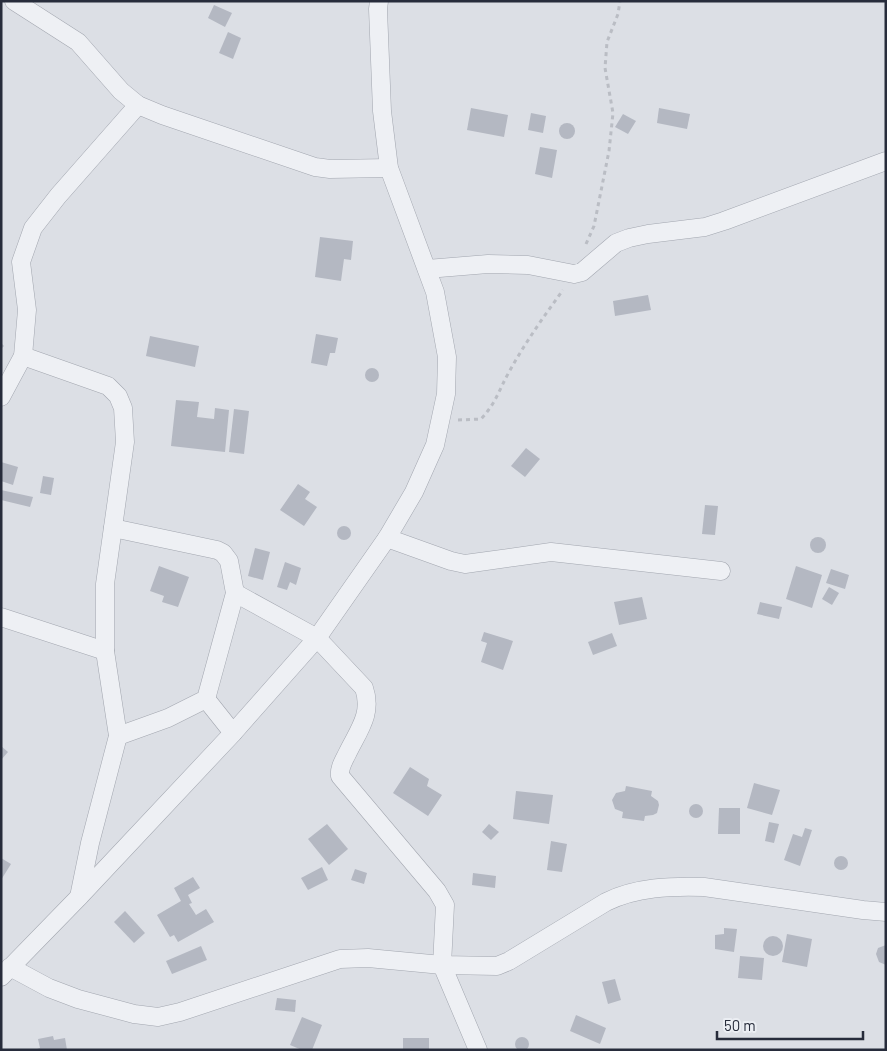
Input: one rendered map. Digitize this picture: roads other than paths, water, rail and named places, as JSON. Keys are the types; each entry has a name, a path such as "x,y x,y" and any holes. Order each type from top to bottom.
{"street":[{"path":"14,1 78,42 121,91 138,105 162,115 315,167 330,169 389,168"},
{"path":"379,1 382,111 389,168 435,292 447,358 446,394 435,445 414,492 387,538 317,638 233,733 6,972 78,999 134,1014 158,1017 340,959 368,958 442,965 497,966 509,961 606,902 619,895 634,891 680,886 704,887 886,912"},
{"path":"1,397 23,356 27,310 21,262 33,228 58,196 138,105"},
{"path":"427,269 508,264 528,265 574,274 582,272 616,243 629,238 705,227 886,161"},
{"path":"23,356 108,386 118,396 124,408 125,442 105,584 105,651 118,736 90,843 79,897"},
{"path":"113,528 217,550 223,553 229,561 235,593 206,698 168,718 118,736"},
{"path":"387,538 451,561 465,564 551,552 721,571"},
{"path":"235,593 317,638 364,688 368,698 366,714 341,765 340,776 437,891 445,905 442,965 478,1050"},
{"path":"1,617 105,651"},
{"path":"206,698 233,733"}]}
